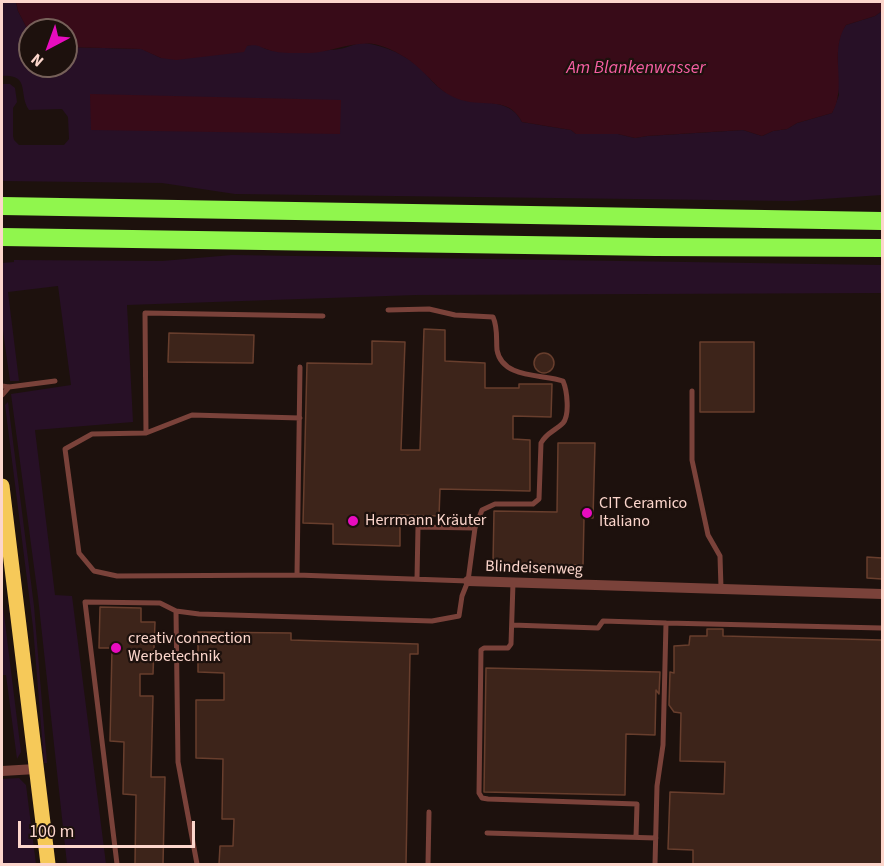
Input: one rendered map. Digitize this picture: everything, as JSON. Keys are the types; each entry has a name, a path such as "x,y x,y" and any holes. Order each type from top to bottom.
{"highway":[{"path":"6,206 882,221"},
{"path":"9,237 655,247 882,248"}],"main road":[{"path":"2,486 48,864"}],"street":[{"name":"Blindeisenweg","path":"468,581 882,594"},
{"path":"2,771 36,769"}],"lane":[{"path":"300,418 192,415 147,433 92,434 65,449 79,553 94,571 117,576 297,574 468,581 475,528 482,510 495,504 534,504 539,499 541,443 545,436 562,424 567,417 566,387 563,381 535,377 507,367 497,352 496,323 493,317 454,315 429,309 388,310"},
{"path":"147,433 145,314 323,316"},
{"path":"297,574 300,367"},
{"path":"2,386 56,381"},
{"path":"2,395 9,387"},
{"path":"692,391 692,460 708,535 720,556 721,590"},
{"path":"417,579 418,527 475,528"},
{"name":"Blindeisenweg","path":"117,864 84,602 160,603 176,611 199,614 432,621 459,616 462,596 468,581"},
{"path":"513,583 512,644 508,648 484,648 482,650 479,793 482,798 637,804 636,837"},
{"path":"176,611 178,762 197,864"},
{"path":"512,625 598,628 603,621 882,628"},
{"path":"655,864 657,786 663,746 666,623"},
{"path":"428,864 429,812"},
{"path":"487,833 656,838"}],"shaded area":[{"path":"2,2 16,2 22,18 18,18 18,78 78,78 78,47 142,49 161,58 258,44 268,50 304,51 334,50 365,43 381,46 403,56 448,94 509,108 522,122 571,130 576,134 618,134 635,138 743,130 762,136 832,113 839,95 838,46 841,32 846,25 875,16 882,11 882,195 793,201 235,194 162,183 2,181 2,84 10,84 15,88 17,102 13,108 13,136 19,145 64,145 69,139 68,117 62,109 29,110 17,78 2,76"},
{"path":"232,255 882,265 882,293 416,295 127,305 133,422 35,430 55,595 72,596 106,864 67,864 38,597 11,394 71,385 58,286 8,292 19,381 10,381 2,324 2,263 14,262 14,260 162,261"},
{"path":"8,402 34,606 47,763 44,763 33,627 5,405"},
{"path":"2,598 21,752 17,759 6,675 2,675"},
{"path":"19,778 26,785 36,864 2,864 2,779"}],"water":[{"name":"Am Blankenwasser","path":"16,2 882,2 882,11 875,16 846,25 841,35 838,46 838,92 832,113 762,136 743,130 635,138 618,134 576,134 571,130 522,122 517,114 503,105 454,98 407,58 378,45 362,44 300,53 278,52 251,45 247,46 244,52 176,60 161,58 141,49 78,47 78,18 22,18"},
{"path":"90,94 341,100 340,134 91,130"}],"building":[{"path":"424,329 445,330 445,361 485,363 485,388 519,388 519,384 552,384 551,417 513,416 513,439 530,440 530,491 440,489 439,516 400,515 400,546 333,544 333,524 303,523 307,363 372,364 372,341 405,342 401,450 420,450"},
{"path":"169,333 254,335 253,363 168,362"},
{"path":"700,342 754,342 754,412 700,412"},
{"path":"540,353 548,353 554,359 554,367 548,373 540,373 534,367 534,359"},
{"path":"558,443 595,443 593,518 584,518 583,565 493,563 494,511 557,512"},
{"path":"867,557 882,558 882,579 867,578"},
{"path":"100,607 141,608 141,622 155,622 153,674 140,674 140,696 153,696 151,777 165,777 163,864 135,864 136,795 123,794 124,742 110,741 112,648 99,648"},
{"path":"707,629 723,629 723,636 882,640 882,864 693,864 693,850 668,849 670,792 724,794 725,762 680,761 681,713 674,712 669,705 670,672 674,673 674,646 689,645 690,636 707,636"},
{"path":"198,632 291,633 291,640 418,644 418,654 410,654 406,864 219,864 220,846 233,846 234,819 222,819 223,759 196,758 196,700 224,700 224,673 198,672"},
{"path":"486,668 660,672 659,694 656,690 655,735 626,734 625,795 484,792"}],"place":[{"name":"CIT Ceramico Italiano","path":"587,513"},
{"name":"Herrmann Kräuter","path":"353,521"},
{"name":"creativ connection Werbetechnik","path":"116,648"}]}
